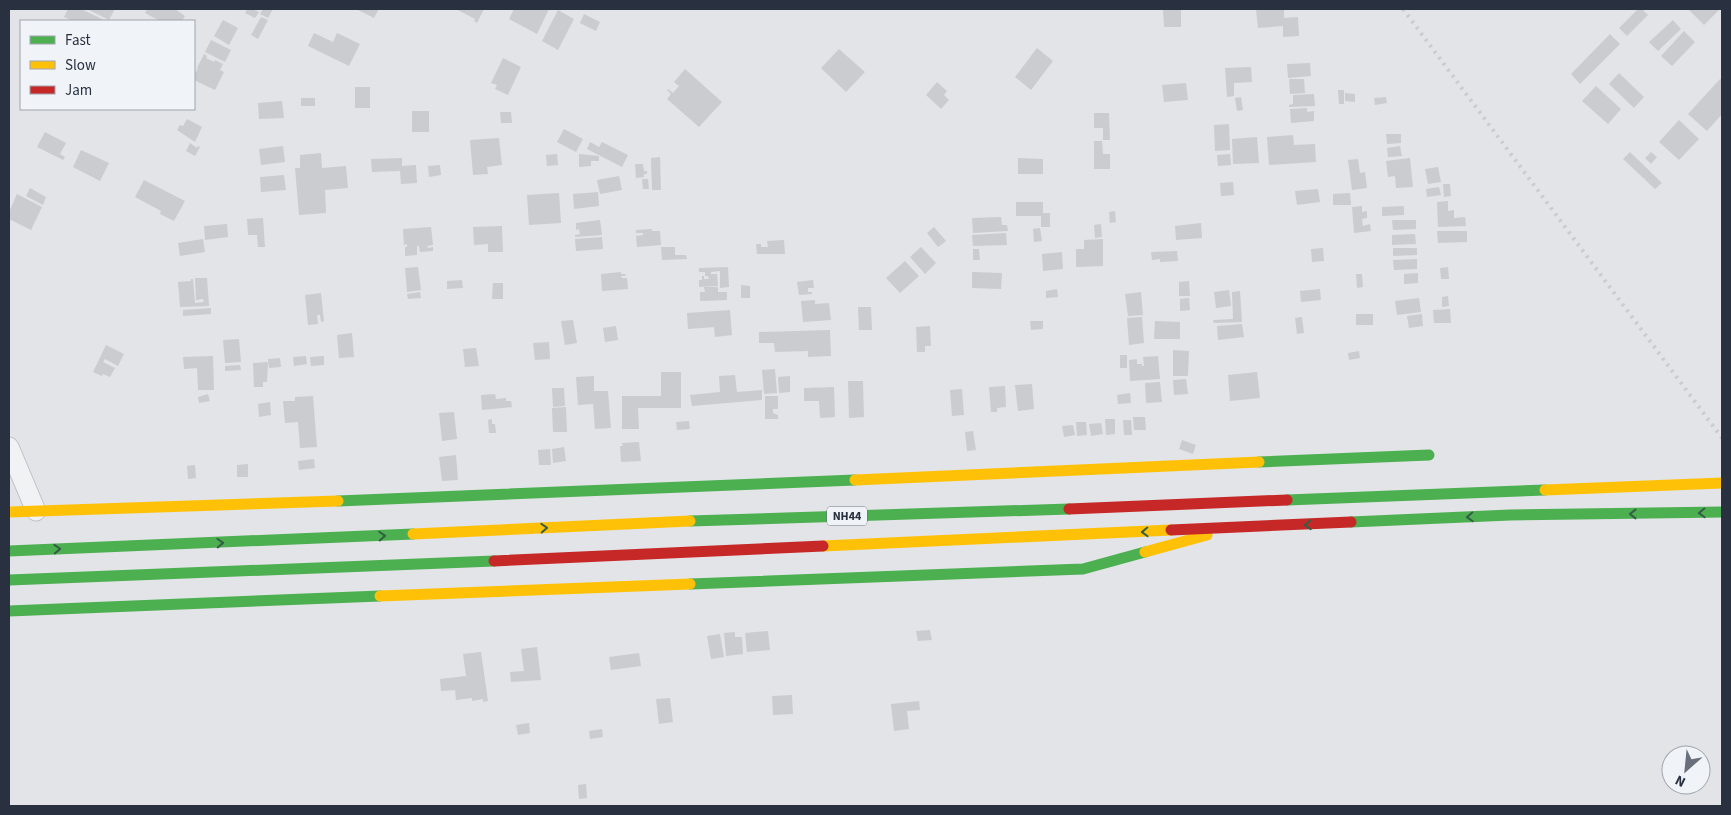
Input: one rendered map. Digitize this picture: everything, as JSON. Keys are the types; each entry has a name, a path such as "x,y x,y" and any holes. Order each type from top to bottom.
{"main road":[{"path":"9,512 527,494 1429,455"},
{"name":"NH44","path":"9,551 261,542 706,520 1018,511 1722,483"},
{"name":"NH44","path":"9,580 325,569 1510,515 1722,512"},
{"path":"9,611 1082,569 1232,528"}],"street":[{"path":"9,447 36,511"}],"building":[{"path":"68,9 81,9 102,19 71,20 64,17"},
{"path":"87,9 115,9 109,20"},
{"path":"147,9 175,9 185,16 183,20 158,20 145,13"},
{"path":"248,9 259,12 255,18 245,13"},
{"path":"263,9 273,9 268,18 260,14"},
{"path":"356,9 379,9 374,18"},
{"path":"456,9 484,9 477,23 474,21 475,19"},
{"path":"514,9 549,9 537,34 509,19"},
{"path":"1163,9 1181,9 1181,27 1164,27"},
{"path":"1256,9 1284,9 1284,18 1298,17 1299,36 1283,37 1283,26 1258,28"},
{"path":"1638,9 1642,9 1648,15 1627,36 1619,28"},
{"path":"1688,9 1717,9 1719,10 1704,25"},
{"path":"558,10 574,19 558,50 542,41"},
{"path":"584,14 600,22 596,31 580,23"},
{"path":"261,17 268,20 258,39 251,35"},
{"path":"223,20 238,28 229,45 214,36"},
{"path":"1673,20 1681,29 1658,51 1649,42"},
{"path":"1684,31 1695,42 1672,66 1661,56"},
{"path":"314,33 333,42 337,33 360,44 349,66 308,46"},
{"path":"1610,34 1620,44 1580,84 1571,74"},
{"path":"211,40 231,50 225,62 205,52"},
{"path":"1037,48 1053,61 1031,90 1015,77"},
{"path":"839,49 865,72 846,92 821,68"},
{"path":"204,54 207,56 206,58 223,64 220,70 224,72 215,90 195,80 197,68"},
{"path":"503,58 521,67 508,95 495,89 497,85 491,83"},
{"path":"1310,63 1311,76 1288,78 1287,64"},
{"path":"1251,67 1252,82 1234,83 1234,96 1227,97 1225,68"},
{"path":"685,69 722,102 699,127 667,99 671,94 667,90 673,93 679,86 674,82"},
{"path":"1619,73 1644,97 1634,108 1609,84"},
{"path":"1289,79 1304,79 1305,93 1290,94"},
{"path":"1720,79 1722,80 1722,114 1707,131 1688,114"},
{"path":"937,82 947,91 944,95 949,100 941,109 926,95"},
{"path":"1186,83 1188,100 1164,102 1162,85"},
{"path":"1596,86 1621,109 1608,124 1582,101"},
{"path":"355,87 370,87 370,108 355,108"},
{"path":"1338,90 1344,90 1344,104 1339,104"},
{"path":"1345,93 1355,94 1355,102 1345,101"},
{"path":"1314,94 1315,106 1289,107 1289,105 1293,104 1293,95"},
{"path":"1241,97 1243,110 1237,111 1235,98"},
{"path":"1386,97 1387,103 1375,105 1374,98"},
{"path":"301,98 315,98 315,106 301,106"},
{"path":"282,101 284,118 259,119 258,103"},
{"path":"1307,108 1307,112 1314,111 1314,121 1291,123 1290,109"},
{"path":"412,111 429,111 429,132 412,132"},
{"path":"500,112 511,112 512,123 501,123"},
{"path":"1094,113 1109,113 1110,140 1103,140 1103,128 1094,128"},
{"path":"187,119 202,127 195,142 177,130 180,125 183,126"},
{"path":"1679,120 1699,139 1679,160 1659,142"},
{"path":"1229,124 1230,150 1215,151 1214,125"},
{"path":"564,129 583,139 576,152 557,142"},
{"path":"45,132 66,143 60,154 65,157 63,160 37,147"},
{"path":"1386,134 1401,134 1401,143 1387,144"},
{"path":"1293,135 1294,145 1315,144 1316,162 1269,165 1267,137"},
{"path":"1257,137 1259,163 1233,164 1232,139"},
{"path":"499,138 502,165 487,167 488,174 473,175 470,140"},
{"path":"1094,141 1102,141 1103,154 1110,154 1110,169 1094,169"},
{"path":"590,142 599,147 602,142 628,155 622,167 587,149"},
{"path":"190,143 197,148 198,146 200,147 195,156 186,151"},
{"path":"283,146 285,162 261,165 259,149"},
{"path":"1400,146 1402,156 1388,157 1387,148"},
{"path":"81,150 109,163 100,181 73,167"},
{"path":"1630,152 1662,183 1655,189 1623,159"},
{"path":"1651,152 1657,157 1651,164 1645,158"},
{"path":"321,153 322,168 346,166 348,188 325,190 326,213 299,215 295,168 300,168 300,155"},
{"path":"557,154 558,165 547,166 546,155"},
{"path":"579,154 599,156 599,161 591,161 591,166 579,167"},
{"path":"1230,154 1231,165 1218,166 1217,155"},
{"path":"660,157 661,190 652,190 651,158"},
{"path":"402,158 402,166 416,165 417,183 401,184 400,171 372,172 371,159"},
{"path":"1018,158 1043,159 1043,174 1018,174"},
{"path":"1410,158 1413,187 1396,188 1395,176 1388,177 1386,161"},
{"path":"1358,159 1360,173 1365,172 1367,188 1352,190 1348,160"},
{"path":"635,164 643,164 644,171 647,171 644,177 636,178"},
{"path":"440,165 441,175 429,177 428,166"},
{"path":"1438,167 1441,182 1428,184 1425,169"},
{"path":"284,175 286,190 261,192 260,177"},
{"path":"619,176 622,190 600,194 597,180"},
{"path":"642,179 648,179 649,189 643,189"},
{"path":"144,180 185,201 174,221 160,214 161,211 135,197"},
{"path":"1233,182 1234,195 1221,196 1220,183"},
{"path":"1443,184 1450,184 1451,196 1444,197"},
{"path":"1439,187 1441,195 1427,197 1426,189"},
{"path":"30,188 46,197 43,205 26,196"},
{"path":"1318,189 1320,202 1297,205 1295,191"},
{"path":"598,192 599,206 574,209 573,194"},
{"path":"559,193 561,223 529,225 527,195"},
{"path":"1350,193 1351,205 1333,205 1333,194"},
{"path":"17,194 42,207 31,230 9,219 9,212"},
{"path":"1448,201 1448,211 1454,210 1454,218 1465,217 1466,226 1438,227 1437,202"},
{"path":"1016,202 1043,202 1043,213 1050,213 1050,227 1041,227 1041,216 1016,216"},
{"path":"1362,206 1362,212 1367,211 1367,218 1362,219 1363,226 1370,224 1371,231 1354,233 1352,207"},
{"path":"1404,206 1404,215 1382,216 1382,207"},
{"path":"1115,211 1116,222 1110,223 1109,212"},
{"path":"1001,217 1002,225 1007,225 1008,231 973,233 972,218"},
{"path":"263,218 265,247 258,247 257,235 248,235 247,219"},
{"path":"600,220 602,235 575,237 575,235 580,234 579,229 576,230 576,223"},
{"path":"1392,220 1416,220 1416,229 1393,230"},
{"path":"1201,223 1202,238 1176,240 1175,226"},
{"path":"227,224 228,237 205,240 204,226"},
{"path":"1101,224 1102,237 1095,238 1094,225"},
{"path":"502,226 503,252 488,252 488,244 474,245 473,227"},
{"path":"431,227 433,245 427,246 428,248 433,247 433,251 420,252 419,246 417,246 417,255 405,256 407,244 404,245 403,229"},
{"path":"934,227 946,241 938,247 927,233"},
{"path":"1040,228 1042,241 1034,242 1033,229"},
{"path":"652,229 652,231 660,231 661,245 637,247 636,236 643,235 643,233 636,233 636,230"},
{"path":"1437,231 1467,231 1467,242 1438,243"},
{"path":"1006,233 1007,245 973,246 972,235"},
{"path":"1415,234 1416,244 1392,245 1392,235"},
{"path":"602,237 603,249 576,251 575,239"},
{"path":"203,239 205,252 180,256 178,243"},
{"path":"1103,239 1103,266 1076,267 1076,249 1084,249 1084,240"},
{"path":"784,240 785,254 757,254 756,244 761,244 761,247 768,247 767,241"},
{"path":"661,247 675,247 675,255 686,255 687,259 662,260"},
{"path":"921,247 936,263 925,274 910,257"},
{"path":"1323,248 1324,261 1312,262 1311,249"},
{"path":"1393,248 1417,248 1417,255 1393,256"},
{"path":"973,249 979,249 980,260 973,260"},
{"path":"1177,251 1178,261 1160,262 1160,259 1152,260 1151,252"},
{"path":"1062,252 1063,269 1043,271 1042,254"},
{"path":"1417,259 1417,269 1394,270 1393,260"},
{"path":"905,261 919,276 900,293 886,278"},
{"path":"418,267 421,290 407,292 405,268"},
{"path":"728,267 729,287 720,288 720,271 711,272 711,274 717,274 718,286 699,287 699,280 702,280 702,276 704,276 704,279 709,279 708,276 705,276 705,272 699,272 699,268"},
{"path":"1448,267 1449,279 1441,279 1440,268"},
{"path":"621,272 621,274 626,276 621,276 622,278 627,278 628,289 602,291 601,274"},
{"path":"972,272 1002,273 1001,289 972,288"},
{"path":"1418,273 1418,283 1404,284 1404,274"},
{"path":"1356,274 1362,274 1363,287 1357,288"},
{"path":"195,278 207,278 209,306 180,307 178,282 191,281 191,279 193,279 195,303 204,302 203,299 196,300"},
{"path":"462,280 463,288 447,289 447,281"},
{"path":"813,280 814,288 808,288 808,292 812,292 812,294 799,295 797,282"},
{"path":"1189,281 1190,296 1179,296 1179,282"},
{"path":"493,283 503,283 503,299 492,299"},
{"path":"741,285 750,286 750,298 741,298"},
{"path":"704,287 718,287 718,292 727,292 727,300 700,301 700,292 705,292"},
{"path":"1057,289 1058,297 1046,298 1046,291"},
{"path":"1320,289 1321,300 1301,302 1300,291"},
{"path":"1229,290 1231,306 1216,308 1214,292"},
{"path":"1240,291 1242,322 1214,323 1213,320 1233,319 1232,292"},
{"path":"420,292 421,298 408,299 407,294"},
{"path":"1141,292 1143,315 1128,316 1125,294"},
{"path":"321,293 324,321 321,322 320,315 317,315 318,324 308,325 305,295"},
{"path":"1448,296 1449,306 1442,307 1442,297"},
{"path":"1189,298 1190,310 1180,311 1180,299"},
{"path":"1419,298 1421,312 1397,315 1395,301"},
{"path":"815,300 815,304 829,303 831,320 803,322 801,301"},
{"path":"858,307 871,307 872,330 859,330"},
{"path":"211,308 211,314 183,316 183,310"},
{"path":"1450,309 1451,323 1434,323 1433,310"},
{"path":"730,310 732,335 715,337 714,327 688,329 687,313"},
{"path":"1356,314 1373,314 1373,325 1356,325"},
{"path":"1422,314 1423,326 1409,328 1407,316"},
{"path":"1142,317 1144,343 1129,345 1127,318"},
{"path":"1302,317 1304,333 1297,334 1295,318"},
{"path":"573,320 577,343 565,345 561,321"},
{"path":"1030,321 1043,321 1043,329 1031,330"},
{"path":"1155,321 1180,322 1180,339 1154,339"},
{"path":"1242,324 1244,337 1218,340 1217,326"},
{"path":"616,326 618,340 605,342 603,328"},
{"path":"930,326 931,346 925,346 925,352 917,352 916,327"},
{"path":"830,330 831,356 808,357 808,351 775,352 774,343 759,343 759,332"},
{"path":"352,333 354,357 339,358 337,335"},
{"path":"239,339 241,362 225,363 223,340"},
{"path":"549,342 550,359 535,360 533,343"},
{"path":"106,345 124,354 118,366 105,359 103,362 115,368 110,377 93,372"},
{"path":"476,348 479,366 465,367 463,349"},
{"path":"1173,350 1189,351 1188,376 1173,376"},
{"path":"1359,351 1360,358 1349,360 1348,353"},
{"path":"1120,355 1127,355 1127,368 1120,368"},
{"path":"213,356 214,390 198,390 197,368 184,369 183,357"},
{"path":"306,356 307,364 294,366 293,357"},
{"path":"324,356 324,365 311,366 310,357"},
{"path":"1158,356 1160,379 1130,381 1129,360 1137,359 1137,364 1144,366 1143,357"},
{"path":"280,358 281,367 269,368 268,359"},
{"path":"268,362 267,382 263,382 263,387 254,387 253,363"},
{"path":"240,365 241,370 225,371 225,366"},
{"path":"775,369 777,393 764,394 762,370"},
{"path":"661,372 681,372 681,408 638,408 639,429 622,429 622,396 661,396"},
{"path":"1257,372 1260,398 1230,401 1228,375"},
{"path":"735,375 737,392 762,390 762,400 692,406 690,395 720,392 719,376"},
{"path":"594,376 594,391 608,391 611,428 595,429 593,404 578,405 576,377"},
{"path":"790,376 790,392 779,393 778,377"},
{"path":"1186,379 1188,394 1174,395 1173,380"},
{"path":"848,381 863,381 864,417 849,418"},
{"path":"1160,382 1162,402 1146,403 1145,383"},
{"path":"1032,384 1034,409 1018,411 1015,385"},
{"path":"1005,386 1006,407 997,408 997,412 991,412 989,387"},
{"path":"834,387 835,417 820,418 819,401 804,401 804,388"},
{"path":"552,388 564,388 565,406 553,407"},
{"path":"962,389 964,415 952,416 950,390"},
{"path":"1130,393 1131,403 1118,404 1117,395"},
{"path":"208,394 210,401 199,403 198,397"},
{"path":"495,394 496,399 506,398 506,401 511,401 512,407 482,410 481,395"},
{"path":"313,396 317,447 300,448 298,422 285,423 283,401 295,401 295,397"},
{"path":"765,396 778,396 778,409 773,409 773,413 778,415 778,419 765,419"},
{"path":"270,402 271,415 259,417 258,404"},
{"path":"566,407 567,432 553,432 552,408"},
{"path":"454,412 457,439 442,441 439,413"},
{"path":"1133,417 1145,417 1146,430 1134,430"},
{"path":"492,419 492,424 495,424 496,433 489,433 488,420"},
{"path":"1105,419 1115,419 1115,434 1106,435"},
{"path":"1123,420 1131,420 1132,435 1124,435"},
{"path":"689,421 690,429 677,430 676,422"},
{"path":"1076,422 1086,422 1087,435 1077,436"},
{"path":"1101,423 1103,434 1091,436 1089,424"},
{"path":"1073,425 1075,435 1064,437 1062,426"},
{"path":"973,431 976,450 967,451 965,432"},
{"path":"1182,440 1196,445 1193,454 1179,449"},
{"path":"639,442 641,461 621,462 620,446 623,446 622,443"},
{"path":"564,447 566,461 553,463 552,449"},
{"path":"550,449 551,465 539,465 538,450"},
{"path":"456,455 458,480 442,481 439,457"},
{"path":"314,459 315,468 299,470 298,461"},
{"path":"248,464 248,477 237,477 237,465"},
{"path":"195,465 196,478 188,479 187,466"},
{"path":"930,630 932,640 918,641 916,631"},
{"path":"768,631 770,650 747,652 745,633"},
{"path":"735,632 735,637 742,637 743,654 726,656 724,633"},
{"path":"720,634 724,657 711,659 707,636"},
{"path":"537,647 541,680 511,682 510,672 524,671 521,649"},
{"path":"481,652 488,701 483,702 483,699 472,701 472,698 456,700 455,690 441,691 440,679 466,676 463,654"},
{"path":"639,653 641,666 611,670 609,657"},
{"path":"792,695 793,714 773,715 772,696"},
{"path":"670,698 673,722 659,724 656,699"},
{"path":"919,701 920,710 907,711 909,729 894,731 891,704"},
{"path":"529,723 530,733 518,735 516,725"},
{"path":"602,729 603,737 590,739 589,731"},
{"path":"586,784 587,798 579,799 578,785"}],"railway":[{"path":"1403,9 1722,438"}],"traffic: fast":[{"path":"1259,462 1429,455"},
{"path":"338,501 855,480"},
{"path":"1287,500 1545,490"},
{"path":"690,521 1069,509"},
{"path":"1351,522 1510,515 1722,512"},
{"path":"9,551 413,534"},
{"path":"690,584 1083,569 1145,552"},
{"path":"9,580 494,561"},
{"path":"9,611 380,596"}],"traffic: slow":[{"path":"855,480 1259,462"},
{"path":"1545,490 1722,483"},
{"path":"9,512 338,501"},
{"path":"413,534 690,521"},
{"path":"823,546 1171,530"},
{"path":"1145,552 1207,535"},
{"path":"380,596 690,584"}],"traffic: jam":[{"path":"1069,509 1287,500"},
{"path":"1171,530 1351,522"},
{"path":"494,561 823,546"}]}
